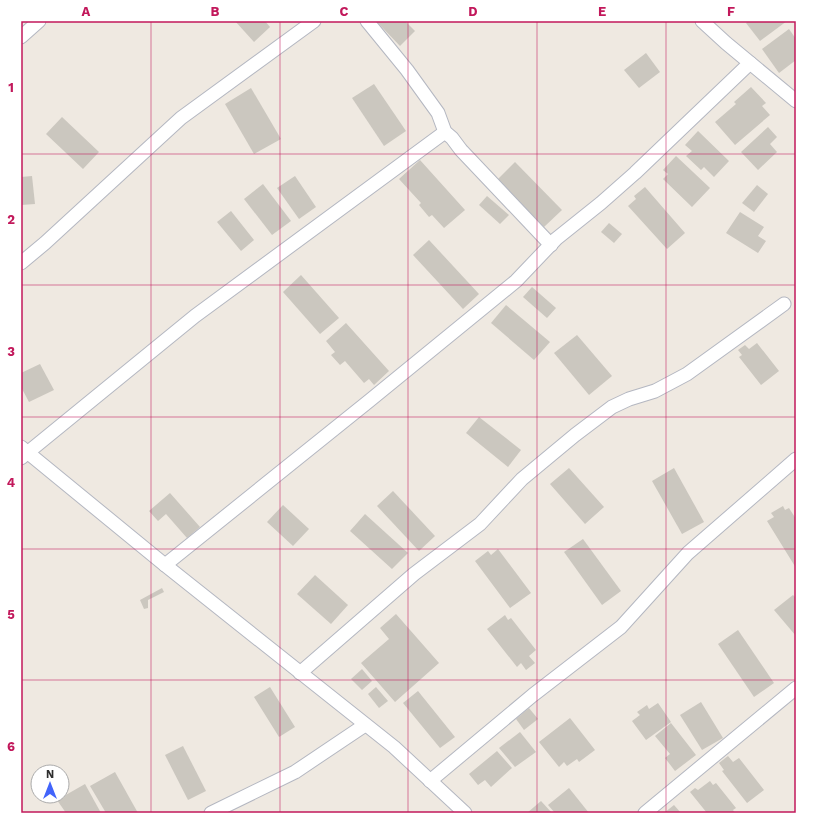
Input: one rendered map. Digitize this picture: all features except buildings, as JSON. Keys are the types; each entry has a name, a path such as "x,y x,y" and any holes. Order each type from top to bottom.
{"street":[{"path":"21,37 40,21"},
{"path":"21,263 45,243 181,118 314,21"},
{"path":"367,21 407,70 438,113 445,132 452,138 460,150 551,245"},
{"path":"702,21 796,101"},
{"path":"165,565 516,281 556,239 601,203 635,173 750,63"},
{"path":"445,132 195,316 23,453 394,747 465,813"},
{"path":"300,673 414,574 480,524 522,480 612,407 629,399 655,391 687,374 784,304"},
{"path":"430,781 533,695 621,626 688,553 796,459"},
{"path":"645,813 796,688"},
{"path":"211,813 295,772 365,724"}]}
